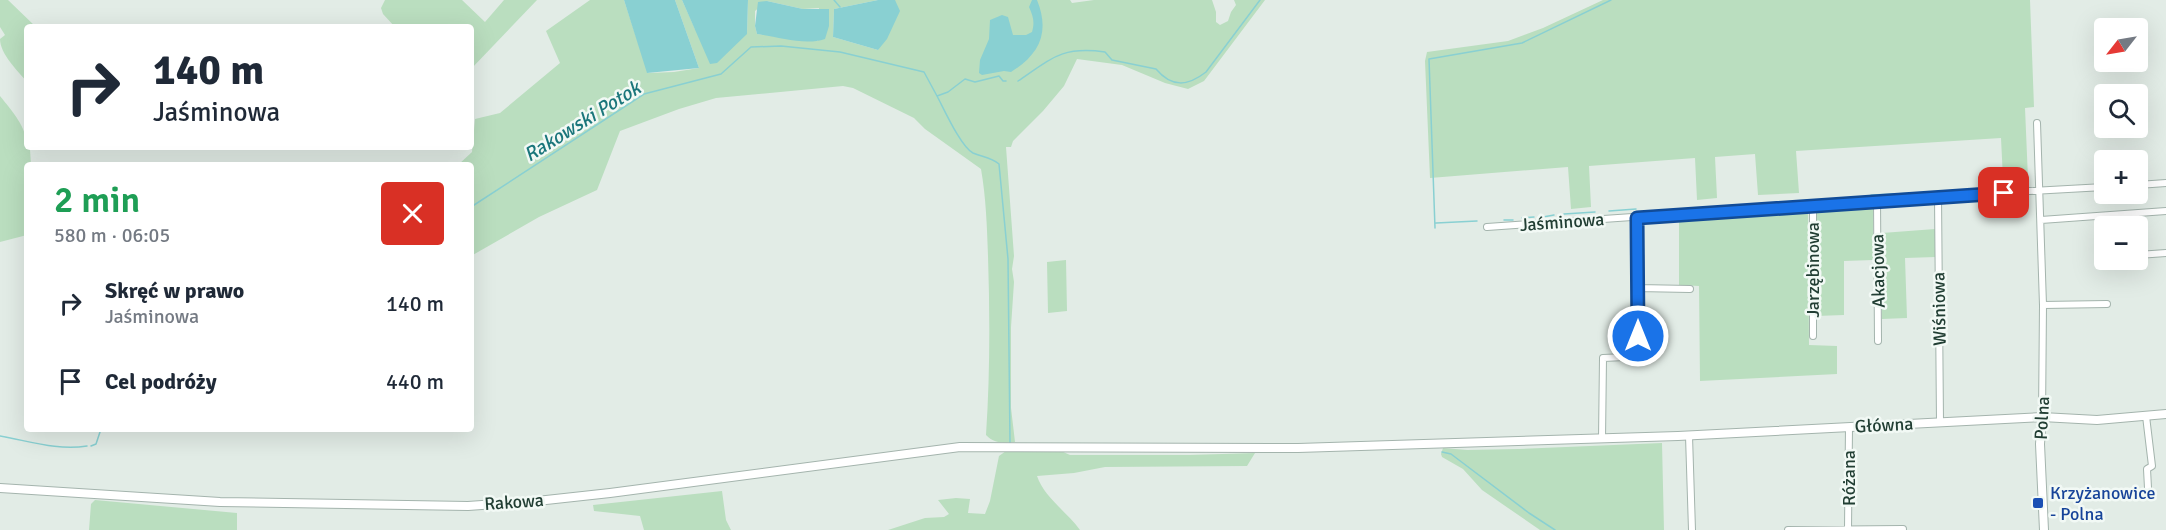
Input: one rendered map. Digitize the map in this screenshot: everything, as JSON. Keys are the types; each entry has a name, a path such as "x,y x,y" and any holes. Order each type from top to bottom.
{"street":[{"name":"Polna","path":"2037,123 2043,305 2040,455 2044,530"},
{"path":"2148,184 2166,183"},
{"name":"Jaśminowa","path":"1487,227 2094,188"},
{"name":"Wiśniowa","path":"1938,196 1940,422"},
{"name":"Akacjowa","path":"1877,200 1878,341"},
{"name":"Jarzębinowa","path":"1813,205 1814,336"},
{"path":"2041,220 2166,211"},
{"path":"1602,439 1603,358 1638,358 1637,218"},
{"path":"2148,254 2166,253"},
{"path":"1638,288 1690,289"},
{"path":"2043,305 2107,304"},
{"name":"Główna","path":"1602,439 2042,417 2097,420 2166,414"},
{"path":"2146,416 2152,466 2147,469 2148,488"},
{"name":"Różana","path":"1848,530 1849,427"},
{"path":"1689,436 1692,530"},
{"name":"Rakowa","path":"0,488 220,502 468,506 610,493 940,448 1298,448 1602,439"},
{"name":"Różana","path":"1788,530 1903,529"}],"green space":[{"path":"0,0 8,0 33,24 24,24 24,78 3,51 0,39 5,35 0,27"},
{"path":"385,0 462,0 485,22 504,0 537,0 474,66 474,24 392,24 383,14 381,8"},
{"path":"590,0 624,0 648,73 699,68 675,0 682,0 695,29 747,34 748,0 878,0 834,9 833,37 878,50 895,1 892,0 1070,0 1072,3 1094,0 1212,0 1216,22 1220,25 1228,21 1236,5 1234,0 1265,0 1204,81 1188,89 1165,83 1122,65 1077,59 1064,86 1013,141 1011,147 1006,147 1014,256 1011,408 1015,442 1007,443 996,441 986,435 989,301 987,223 981,169 925,129 914,118 853,88 843,86 716,98 620,131 597,190 539,217 474,254 474,162 461,162 474,150 475,119 500,113 560,63 546,31","holes":["767,1 803,9 819,8 818,41 757,34 755,11"]},
{"path":"1603,0 2030,0 2034,107 2025,108 2028,179 2003,179 2001,138 1796,151 1799,193 1758,195 1755,154 1715,157 1717,198 1697,200 1695,158 1589,166 1591,207 1571,209 1568,167 1430,178 1425,61 1427,52 1508,41 1543,28"},
{"path":"0,96 22,126 24,150 30,150 31,162 24,162 24,236 0,242"},
{"path":"1873,204 1873,260 1844,261 1844,315 1816,316 1815,208"},
{"path":"1808,208 1809,345 1837,346 1837,374 1700,381 1699,286 1679,285 1679,218"},
{"path":"1935,229 1936,257 1905,258 1907,318 1882,319 1882,233"},
{"path":"1066,260 1067,311 1048,313 1047,262"},
{"path":"1662,443 1664,530 1540,530 1482,490 1463,469 1442,457 1441,454 1443,448 1519,449"},
{"path":"1006,451 1061,451 1070,455 1255,453 1247,466 1105,467 1074,473 1037,476 1050,498 1080,530 888,530 925,518 944,517 949,514 938,500 970,499 968,513 985,514 990,501 999,456"},
{"path":"722,491 726,520 731,530 644,530 640,516 594,511 593,505"},
{"path":"95,500 237,513 237,530 89,530 91,504"}],"water":[{"path":"624,0 675,0 699,68 647,73"},
{"path":"682,0 748,0 747,34 717,63 710,64"},
{"path":"878,0 895,0 900,11 887,39 878,50 833,37 834,9"},
{"path":"1032,0 1037,0 1042,22 1040,41 1035,50 1029,58 1011,72 982,75 979,73 980,60 989,39 990,20 1002,15 1008,17 1013,35 1026,35 1032,32 1033,28 1029,7"},
{"path":"767,1 803,9 829,9 829,26 825,39 809,42 757,34 755,26 758,2"}],"waterway":[{"path":"834,0 840,7"},
{"name":"Rakowski Potok","path":"1018,81 1049,60 1068,52 1078,51 1105,52 1112,60 1156,69 1174,82 1193,80 1206,72 1260,0"},
{"path":"1435,228 1429,59 1522,43 1611,0"},
{"name":"Rakowski Potok","path":"474,205 644,94 721,74 751,47 781,46 840,52 924,72 937,96 948,92 965,79 975,82 999,76 1006,81"},
{"path":"937,96 958,136 968,149 999,164 1008,259 1010,443"},
{"path":"1871,195 2030,188"},
{"path":"1609,211 1636,209"},
{"path":"1564,214 1595,212"},
{"path":"1543,217 1554,215"},
{"path":"1522,218 1534,217"},
{"path":"1504,220 1513,220"},
{"path":"1436,223 1477,221"},
{"name":"Rakowski Potok","path":"91,446 96,444 100,432"},
{"name":"Rakowski Potok","path":"0,436 44,445 87,446"},
{"path":"1442,452 1451,454 1555,530"}],"place":[{"name":"Krzyżanowice - Polna","path":"2038,503"}],"route":[{"path":"1638,336 1637,218 2004,193"}]}
